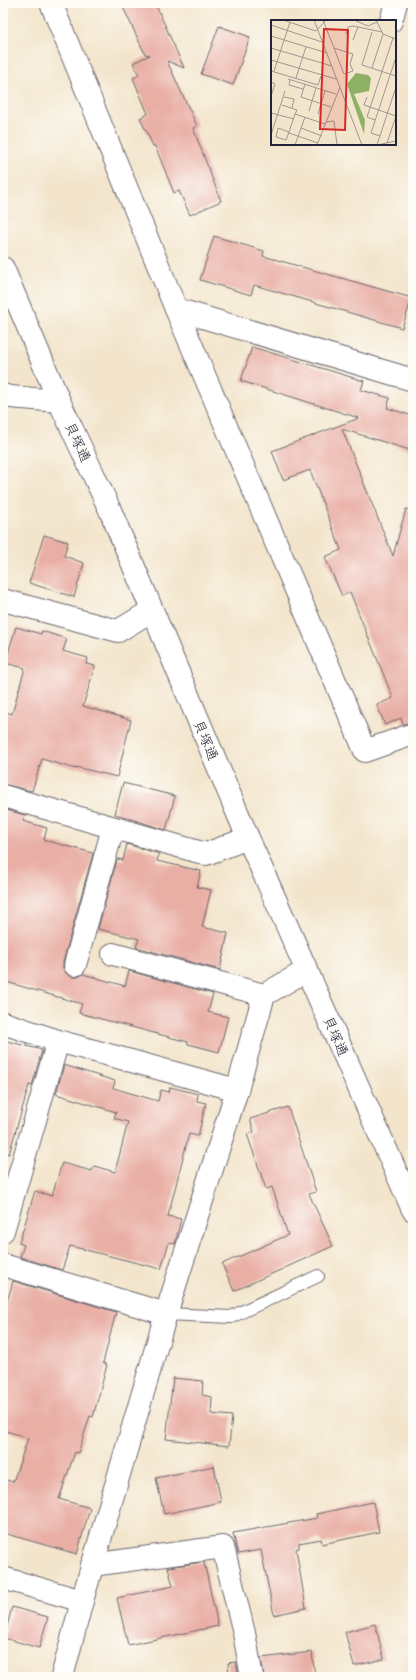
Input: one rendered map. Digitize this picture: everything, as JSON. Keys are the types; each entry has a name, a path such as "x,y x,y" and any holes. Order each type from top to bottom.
{"street":[{"path":"51,3 176,309 365,751 413,734"},
{"path":"392,20 396,3"},
{"name":"貝塚通","path":"3,268 59,401 110,510 151,611 248,838 413,1210"},
{"path":"176,309 413,380"},
{"path":"3,396 10,398 59,401"},
{"path":"3,600 118,631 151,611"},
{"path":"3,796 206,854 248,838"},
{"path":"75,965 113,828"},
{"path":"113,954 264,995"},
{"path":"62,1677 92,1565 166,1314 237,1090 264,995 307,970"},
{"path":"3,1023 58,1041 237,1090"},
{"path":"3,1231 58,1041"},
{"path":"3,1265 166,1314"},
{"path":"92,1565 223,1547 244,1633 252,1677"},
{"path":"3,1578 82,1601"}],"lane":[{"path":"166,1314 231,1317 318,1276"}],"building":[{"path":"121,3 155,3 184,68 167,61 197,126 193,128 221,201 190,215 179,191 174,193 155,146 153,146 140,118 148,114 133,78 139,75 133,63 150,55 145,54"},
{"path":"219,26 250,37 233,85 201,74"},
{"path":"214,236 264,251 263,256 412,298 402,328 254,285 251,295 200,280"},
{"path":"252,347 364,381 361,390 390,398 387,408 413,416 413,451 342,429 393,556 406,509 413,510 413,722 403,724 401,718 385,725 377,705 393,698 350,592 342,596 325,557 341,550 310,470 283,480 272,451 359,418 241,381"},
{"path":"44,535 68,542 64,556 84,563 74,597 29,583"},
{"path":"16,627 41,634 42,631 67,639 63,651 88,658 86,664 95,666 83,706 131,720 117,777 76,767 76,769 42,759 32,791 3,784 3,711 12,714 25,668 5,663"},
{"path":"123,783 175,796 166,830 115,814"},
{"path":"3,809 25,815 23,821 47,828 44,840 93,853 63,962 63,968 66,973 72,977 78,977 83,974 125,986 129,971 213,994 208,1012 228,1017 219,1052 188,1044 188,1042 79,1013 82,1004 3,981"},
{"path":"127,844 159,854 157,861 201,871 197,887 211,890 202,927 228,933 220,970 136,947 139,939 98,929 117,859 123,860"},
{"path":"3,1040 42,1050 32,1086 29,1085 9,1154 3,1153"},
{"path":"64,1065 115,1081 113,1088 158,1101 161,1090 169,1092 170,1087 198,1094 197,1101 206,1103 198,1136 189,1134 168,1216 181,1219 175,1244 169,1242 161,1269 70,1246 62,1270 20,1257 24,1245 19,1243 35,1191 52,1196 62,1163 92,1171 94,1166 115,1172 128,1122 114,1118 116,1112 56,1094"},
{"path":"288,1107 316,1192 309,1194 333,1246 234,1291 222,1264 288,1235 272,1187 266,1189 247,1134 254,1132 250,1119"},
{"path":"13,1281 116,1312 103,1363 107,1365 93,1417 90,1416 78,1453 75,1452 59,1499 90,1508 77,1554 3,1533 3,1479 13,1482 28,1438 3,1430 3,1316"},
{"path":"173,1378 203,1381 202,1395 212,1397 211,1414 232,1416 229,1446 166,1439"},
{"path":"214,1466 221,1502 164,1514 156,1478"},
{"path":"373,1502 379,1532 322,1544 321,1539 299,1543 299,1548 296,1549 306,1608 274,1615 261,1550 238,1554 233,1533 317,1518 316,1514"},
{"path":"204,1562 218,1626 128,1645 117,1598 173,1586 168,1567"},
{"path":"12,1607 48,1617 39,1648 4,1638"},
{"path":"375,1624 384,1659 354,1666 345,1632"},
{"path":"312,1652 315,1677 264,1677 261,1658"},
{"path":"236,1662 239,1677 229,1677 228,1663"}]}
